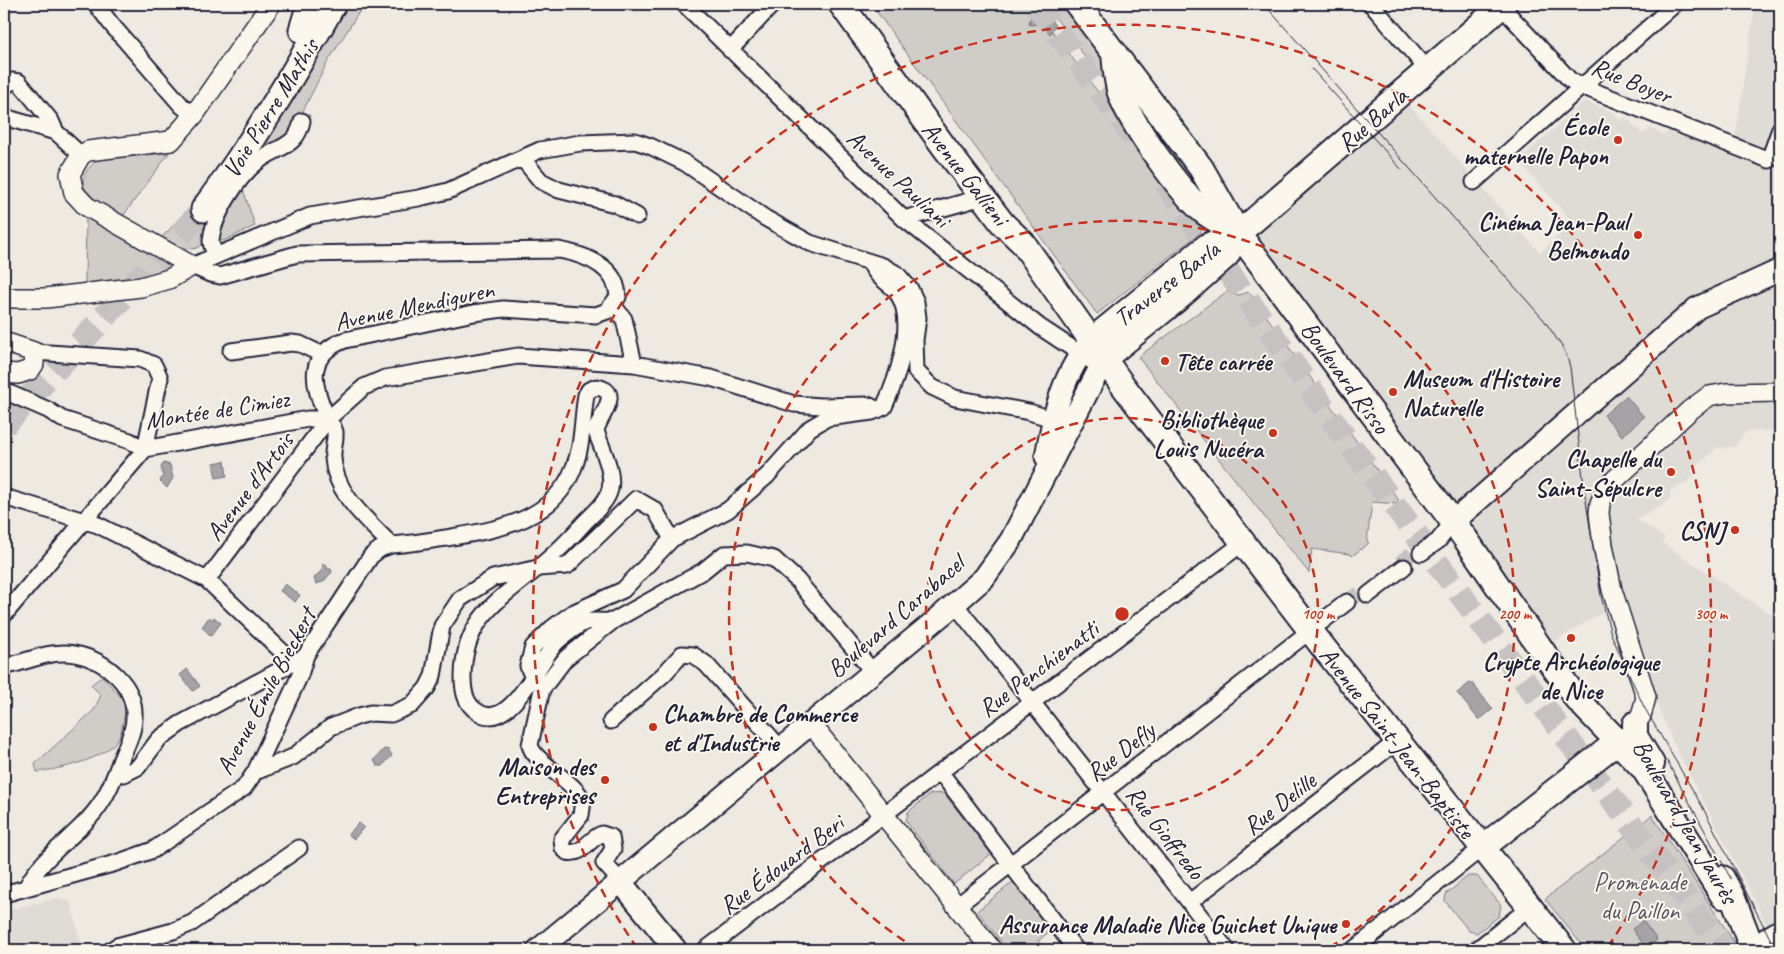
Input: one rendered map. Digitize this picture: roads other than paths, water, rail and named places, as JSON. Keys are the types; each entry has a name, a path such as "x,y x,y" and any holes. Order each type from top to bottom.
{"highway":[{"path":"302,30 310,4"},
{"name":"Voie Pierre Mathis","path":"316,4 199,205 249,145 333,4"}],"main road":[{"name":"Avenue Gallieni","path":"841,4 1003,224 1023,243 1094,355"},
{"name":"Boulevard Risso","path":"1077,4 1201,168 1238,233 1453,522 1576,698 1618,742"},
{"name":"Rue Barla","path":"1238,233 1503,5"},
{"name":"Boulevard Risso","path":"1114,51 1115,72 1120,93 1132,120 1187,194 1209,216 1238,233"},
{"path":"1139,102 1194,175 1209,184"},
{"name":"Traverse Barla","path":"1094,355 1207,246 1238,233"},
{"path":"1453,522 1693,312 1721,296 1780,270"},
{"name":"Boulevard Carabacel","path":"537,948 781,749 984,578 1000,558 1025,514 1043,477 1061,421 1094,355"},
{"name":"Avenue Saint-Jean-Baptiste","path":"1094,355 1244,542 1396,742 1564,950"},
{"name":"Boulevard Jean Jaurès","path":"1635,724 1618,742 1720,904 1752,948"},
{"name":"Boulevard Jean Jaurès","path":"1635,724 1635,736 1658,773 1672,790 1732,896 1752,948"},
{"path":"1482,848 1618,742 1644,769 1723,896"},
{"path":"1658,773 1669,807"},
{"path":"620,881 676,950"}],"street":[{"path":"96,4 182,106 194,115"},
{"path":"192,266 86,206 74,194 70,174 81,155 97,149 171,141 194,115 271,4"},
{"name":"Avenue Pauliani","path":"684,4 904,219 1040,327 1094,355"},
{"path":"730,50 773,4"},
{"path":"1371,4 1428,70"},
{"path":"1474,182 1675,4"},
{"name":"Rue Boyer","path":"1503,5 1570,80 1582,86 1769,160 1780,129"},
{"path":"4,87 12,81 19,82 51,122 56,132 81,155"},
{"path":"4,117 56,132"},
{"path":"216,255 211,243 215,220 245,172 261,159 292,142 300,134 302,121"},
{"path":"4,298 46,298 141,287 170,279 216,255 310,216 419,198 448,191 540,150 580,142 618,140 643,143 685,163 765,218 810,243 870,262 897,274 910,289 918,318 915,340 916,371 932,387 955,398 1029,412 1061,421"},
{"path":"522,158 541,181 559,190 615,204 637,216"},
{"path":"904,219 983,197"},
{"name":"Avenue Mendiguren","path":"192,266 220,276 297,254 559,250 573,252 606,268 612,274 618,288 618,297 607,311 596,315 518,309 474,313 345,340 331,345 321,354 316,376 321,406 335,431 333,458 336,477 346,496 391,545"},
{"path":"533,678 528,666 533,648 552,628 572,613 623,590 672,539 728,510 768,476 810,428 827,418 878,410 884,407 896,380 904,350 905,318 898,294 875,274 870,262"},
{"path":"613,305 624,319 634,364"},
{"path":"4,342 34,352 140,359 154,365 160,378 145,449 4,615"},
{"path":"231,351 291,343 300,344 321,354"},
{"path":"4,373 18,374 30,370 34,364 34,352"},
{"name":"Avenue d'Artois","path":"207,580 328,419 364,387 385,378 518,356 634,364 711,378 794,404 821,406 868,405 878,410"},
{"name":"Avenue Émile Bieckert","path":"4,894 153,850 238,793 254,772 300,675 300,658 371,556 380,549 391,545 511,525 532,517 562,490 575,467 586,395 593,388 601,388 608,393 610,402 597,423 596,431 610,479 610,490 597,509 562,548 484,612 468,642 463,668 467,702 474,709 488,716 503,713 533,678 556,643 586,622 613,621"},
{"name":"Montée de Cimiez","path":"4,391 48,410 62,419 130,441 145,449 308,419 328,419"},
{"name":"Boulevard Jean Jaurès","path":"1635,724 1641,716 1646,697 1612,590 1599,524 1600,502 1608,486 1690,410 1709,396 1726,393 1780,392"},
{"path":"4,497 85,521 207,580 300,658 169,731 153,745 138,767 131,772 124,774 116,772"},
{"path":"254,772 293,757 331,727 359,716 391,714 412,706 427,688 433,676 442,626 448,613 460,599 492,578 538,568 567,566 636,499 655,510 672,539"},
{"path":"1419,551 1453,522"},
{"name":"Rue Penchienatti","path":"885,815 1244,542"},
{"path":"620,881 604,863 613,849 611,837 602,834 598,835 587,846 574,852 567,852 563,848 562,839 581,815 583,801 561,775 534,755 530,746 542,693 547,681 566,658 613,621 704,570 724,554 747,553 774,559 797,580 873,672"},
{"path":"1366,592 1402,565"},
{"name":"Rue Gioffredo","path":"955,604 1191,901 1227,950"},
{"name":"Rue Defly","path":"957,906 1311,632 1349,605"},
{"path":"611,721 664,674 682,654 689,653 706,664 781,749"},
{"path":"4,667 57,654 75,654 89,659 116,675 131,694 134,718 111,786 93,814 39,869 28,886"},
{"path":"811,724 992,950"},
{"name":"Rue Delille","path":"1191,901 1396,742"},
{"path":"941,773 1076,950"},
{"name":"Rue Édouard Beri","path":"705,950 885,815"},
{"path":"111,950 117,946 173,931 192,923 299,848"},
{"path":"1353,950 1482,848"},
{"path":"1476,950 1530,907"},
{"path":"1752,948 1780,927"}],"tunnel":[{"path":"1035,4 1077,58 1134,138"},
{"path":"1165,182 1350,445 1724,950"},
{"path":"4,425 204,209"},
{"path":"1400,563 1417,549"},
{"path":"1347,602 1364,590"}],"tram line":[{"path":"1264,4 1544,320 1565,351 1570,367 1585,495 1601,596 1611,634 1644,707 1702,806 1776,950"},
{"path":"1312,69 1402,170"},
{"path":"1667,761 1731,879"}],"place":[{"name":"École maternelle Papon","path":"1618,140"},
{"name":"Cinéma Jean-Paul Belmondo","path":"1638,235"},
{"name":"Tête carrée","path":"1165,361"},
{"name":"Museum d'Histoire Naturelle","path":"1393,392"},
{"name":"Bibliothèque Louis Nucéra","path":"1273,433"},
{"name":"Chapelle du Saint-Sépulcre","path":"1671,472"},
{"name":"CSNJ","path":"1735,530"},
{"name":"Crypte Archéologique de Nice","path":"1571,638"},
{"name":"Chambre de Commerce et d'Industrie","path":"653,727"},
{"name":"Maison des Entreprises","path":"605,780"},
{"name":"Assurance Maladie Nice Guichet Unique","path":"1346,924"}],"park label":[{"name":"Promenade du Paillon","path":"1640,896"}]}
